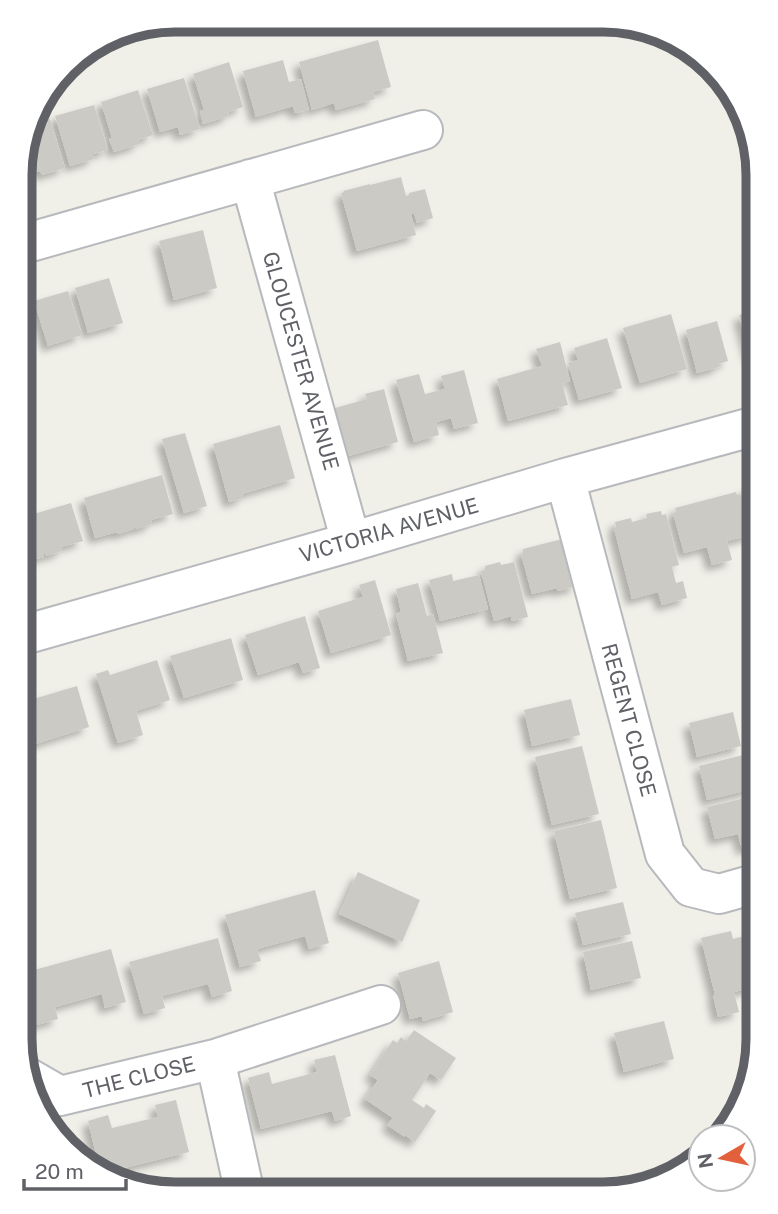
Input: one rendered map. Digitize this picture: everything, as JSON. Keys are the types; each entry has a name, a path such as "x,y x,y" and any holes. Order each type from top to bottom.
{"street":[{"path":"32,242 424,130"},
{"name":"GLOUCESTER AVENUE","path":"250,179 351,542"},
{"name":"VICTORIA AVENUE","path":"32,633 565,478 746,429"},
{"name":"REGENT CLOSE","path":"565,478 665,855 691,887 719,894 746,886"},
{"name":"THE CLOSE","path":"38,1084 60,1096 215,1059 382,1005"},
{"name":"THE CLOSE","path":"215,1059 243,1182"}],"building":[{"path":"378,40 391,87 373,92 375,99 336,110 334,103 312,110 299,62"},
{"path":"283,60 289,82 301,79 309,110 295,113 293,106 256,117 243,71"},
{"path":"229,62 243,107 228,112 229,116 203,124 200,111 204,110 193,74"},
{"path":"184,78 200,129 180,135 178,127 160,132 147,89"},
{"path":"138,90 153,135 138,140 139,144 114,152 101,102"},
{"path":"94,105 108,150 92,154 94,159 70,166 55,116"},
{"path":"50,119 65,168 42,175 40,171 32,173 36,137 42,121"},
{"path":"401,177 406,196 425,189 433,218 417,223 414,213 411,214 416,235 357,251 341,193"},
{"path":"203,230 217,288 174,300 159,241"},
{"path":"109,278 123,323 88,333 75,288"},
{"path":"68,291 82,335 48,346 34,301"},
{"path":"746,313 746,341 739,315"},
{"path":"671,314 687,369 640,383 623,328"},
{"path":"717,321 728,361 718,364 719,367 697,373 686,330"},
{"path":"607,338 622,388 579,400 568,363 578,360 574,348"},
{"path":"560,342 570,381 562,383 568,405 508,421 497,379 542,366 536,349"},
{"path":"464,370 478,423 454,429 451,418 436,422 439,435 414,442 396,380 419,374 425,394 445,389 441,376"},
{"path":"384,389 398,442 341,458 328,410 367,399 365,394"},
{"path":"280,425 295,478 242,494 243,498 229,502 213,444"},
{"path":"185,433 207,506 184,513 162,439"},
{"path":"162,475 173,514 151,520 152,524 136,529 133,525 134,529 95,538 84,498"},
{"path":"746,489 746,505 742,490"},
{"path":"736,492 737,495 740,494 746,516 746,536 727,541 732,560 712,565 707,547 684,553 673,513 676,512 675,508"},
{"path":"71,503 83,541 61,547 62,551 46,556 44,552 44,557 32,560 32,514"},
{"path":"661,511 662,515 666,514 679,565 672,567 676,583 683,581 687,598 662,605 658,592 632,599 614,528 615,522 631,518 632,522 647,518 646,514"},
{"path":"562,539 577,586 532,594 521,554 523,549"},
{"path":"500,562 501,565 514,562 528,617 512,621 511,616 494,621 481,571 485,570 485,566"},
{"path":"452,574 453,581 479,575 488,609 440,621 429,580"},
{"path":"375,580 391,635 331,653 318,611 363,597 359,585"},
{"path":"418,583 427,616 433,614 443,653 408,661 396,614 401,612 396,589"},
{"path":"305,616 320,668 303,673 299,662 258,675 245,635"},
{"path":"231,638 243,680 184,698 170,656"},
{"path":"157,660 170,700 136,711 143,735 118,743 96,674 108,670 110,675"},
{"path":"77,686 89,727 32,745 32,699"},
{"path":"571,699 580,735 532,746 524,710"},
{"path":"733,712 741,746 697,757 689,723"},
{"path":"582,746 599,814 552,825 535,757"},
{"path":"743,755 746,790 707,800 699,766"},
{"path":"746,798 746,848 742,849 738,834 715,839 707,807"},
{"path":"601,820 617,888 570,899 554,831"},
{"path":"358,872 420,900 402,942 339,914"},
{"path":"315,890 329,943 309,949 305,936 257,949 261,961 240,967 225,915"},
{"path":"623,902 631,934 583,945 575,913"},
{"path":"731,931 733,939 746,936 746,989 734,992 739,1012 718,1017 701,938"},
{"path":"218,938 232,991 212,997 208,984 162,996 165,1008 144,1014 129,962"},
{"path":"632,941 641,978 591,990 583,952"},
{"path":"111,949 126,1002 105,1008 102,994 55,1007 58,1019 37,1025 32,1006 32,971"},
{"path":"439,961 453,1012 423,1021 422,1016 410,1019 398,973"},
{"path":"664,1021 674,1059 624,1072 614,1033"},
{"path":"414,1030 456,1058 441,1080 430,1073 412,1100 424,1108 426,1104 436,1111 415,1142 387,1125 393,1118 365,1099 378,1080 370,1075 393,1040 397,1043 401,1037 406,1041"},
{"path":"335,1055 351,1116 335,1121 332,1111 261,1129 248,1078 269,1072 272,1084 317,1072 314,1060"},
{"path":"176,1100 189,1152 116,1170 97,1159 88,1121 108,1115 112,1128 158,1117 155,1105"}]}
